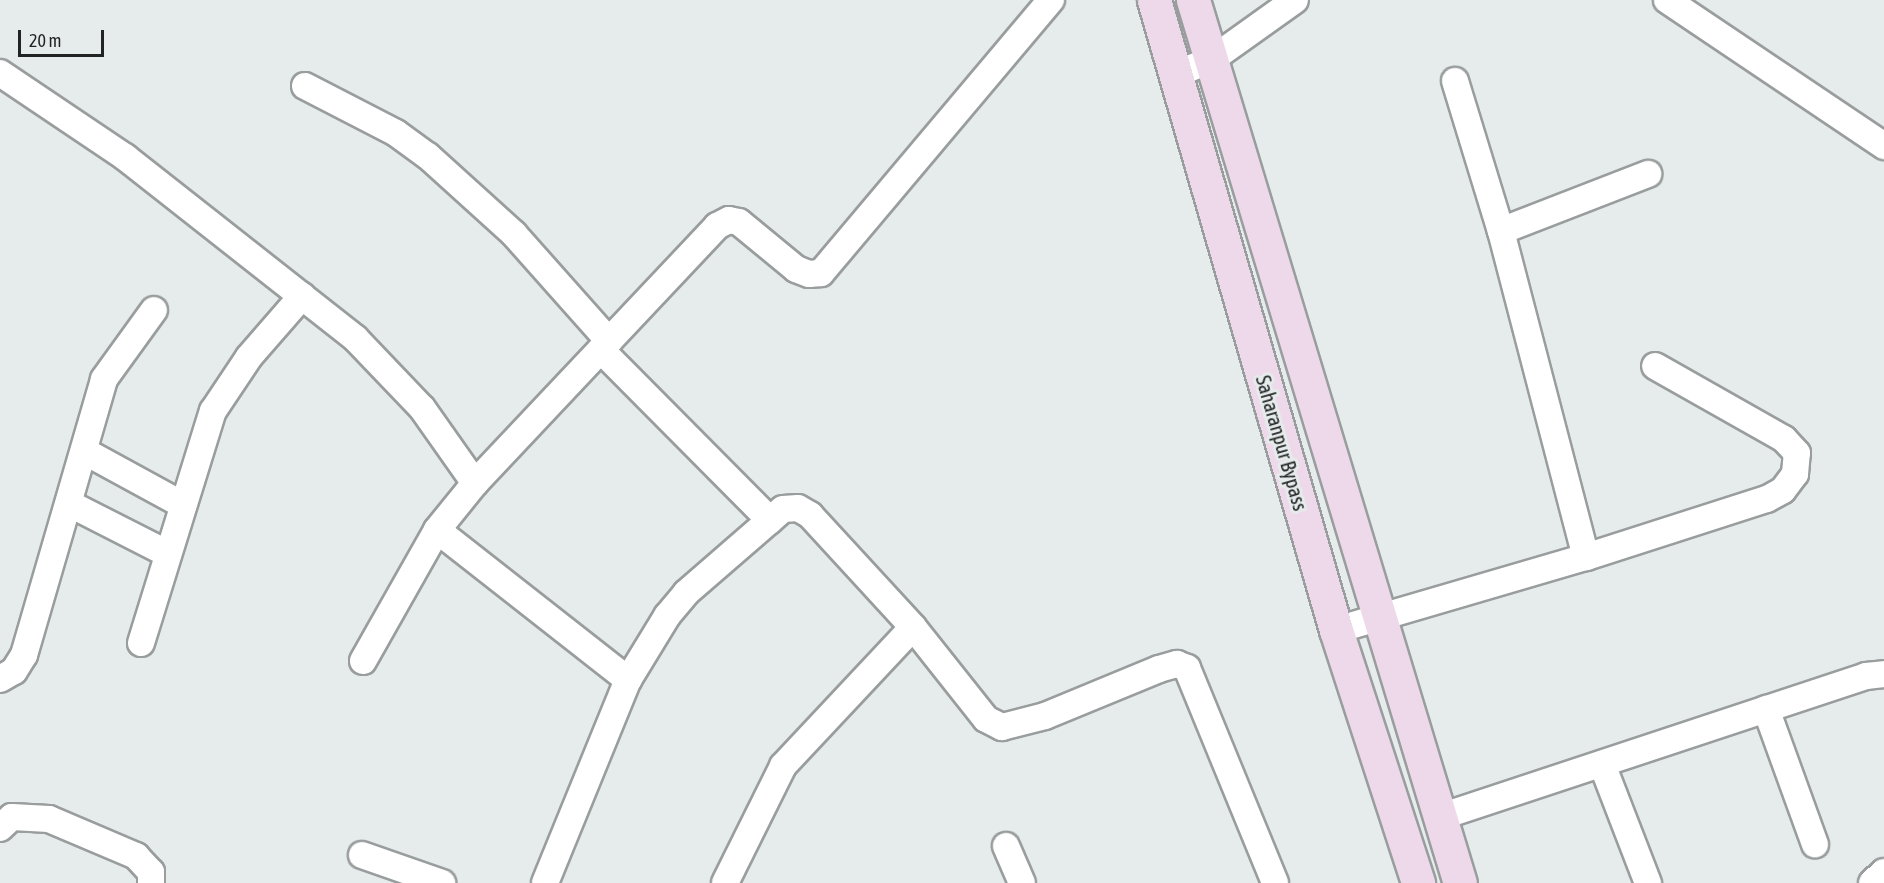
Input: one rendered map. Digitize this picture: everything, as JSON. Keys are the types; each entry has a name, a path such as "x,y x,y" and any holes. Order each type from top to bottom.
{"main road":[{"name":"Saharanpur Bypass","path":"1154,0 1336,630 1418,883"},
{"path":"1193,0 1460,883"}],"street":[{"path":"363,661 437,530 475,483 717,226 729,220 748,226 796,269 809,274 821,273 1051,0"},
{"path":"1176,74 1211,60 1295,0"},
{"path":"1667,0 1884,146"},
{"path":"0,73 125,157 302,296 389,370 422,408 475,483"},
{"path":"1455,81 1501,231 1586,557"},
{"path":"305,86 396,133 428,156 514,234 605,345 770,520"},
{"path":"1501,231 1648,174"},
{"path":"141,643 206,429 222,392 302,296"},
{"path":"0,679 14,671 24,655 70,504 104,379 154,310"},
{"path":"1336,630 1586,557 1767,499 1783,489 1795,474 1797,453 1784,439 1656,366"},
{"path":"84,451 183,505"},
{"path":"70,504 168,554"},
{"path":"544,883 628,680 667,616 686,593 783,509 798,508 810,515 912,627 986,719 1002,727 1045,716 1159,669 1176,664 1187,668 1275,883"},
{"path":"437,530 628,680"},
{"path":"725,883 783,766 912,627"},
{"path":"1440,818 1766,709 1884,674"},
{"path":"1766,709 1815,844"},
{"path":"1602,764 1648,883"},
{"path":"0,828 12,818 49,819 136,856 151,872 151,883"},
{"path":"1006,846 1022,883"},
{"path":"362,855 442,883"},
{"path":"1872,883 1884,872"}]}
